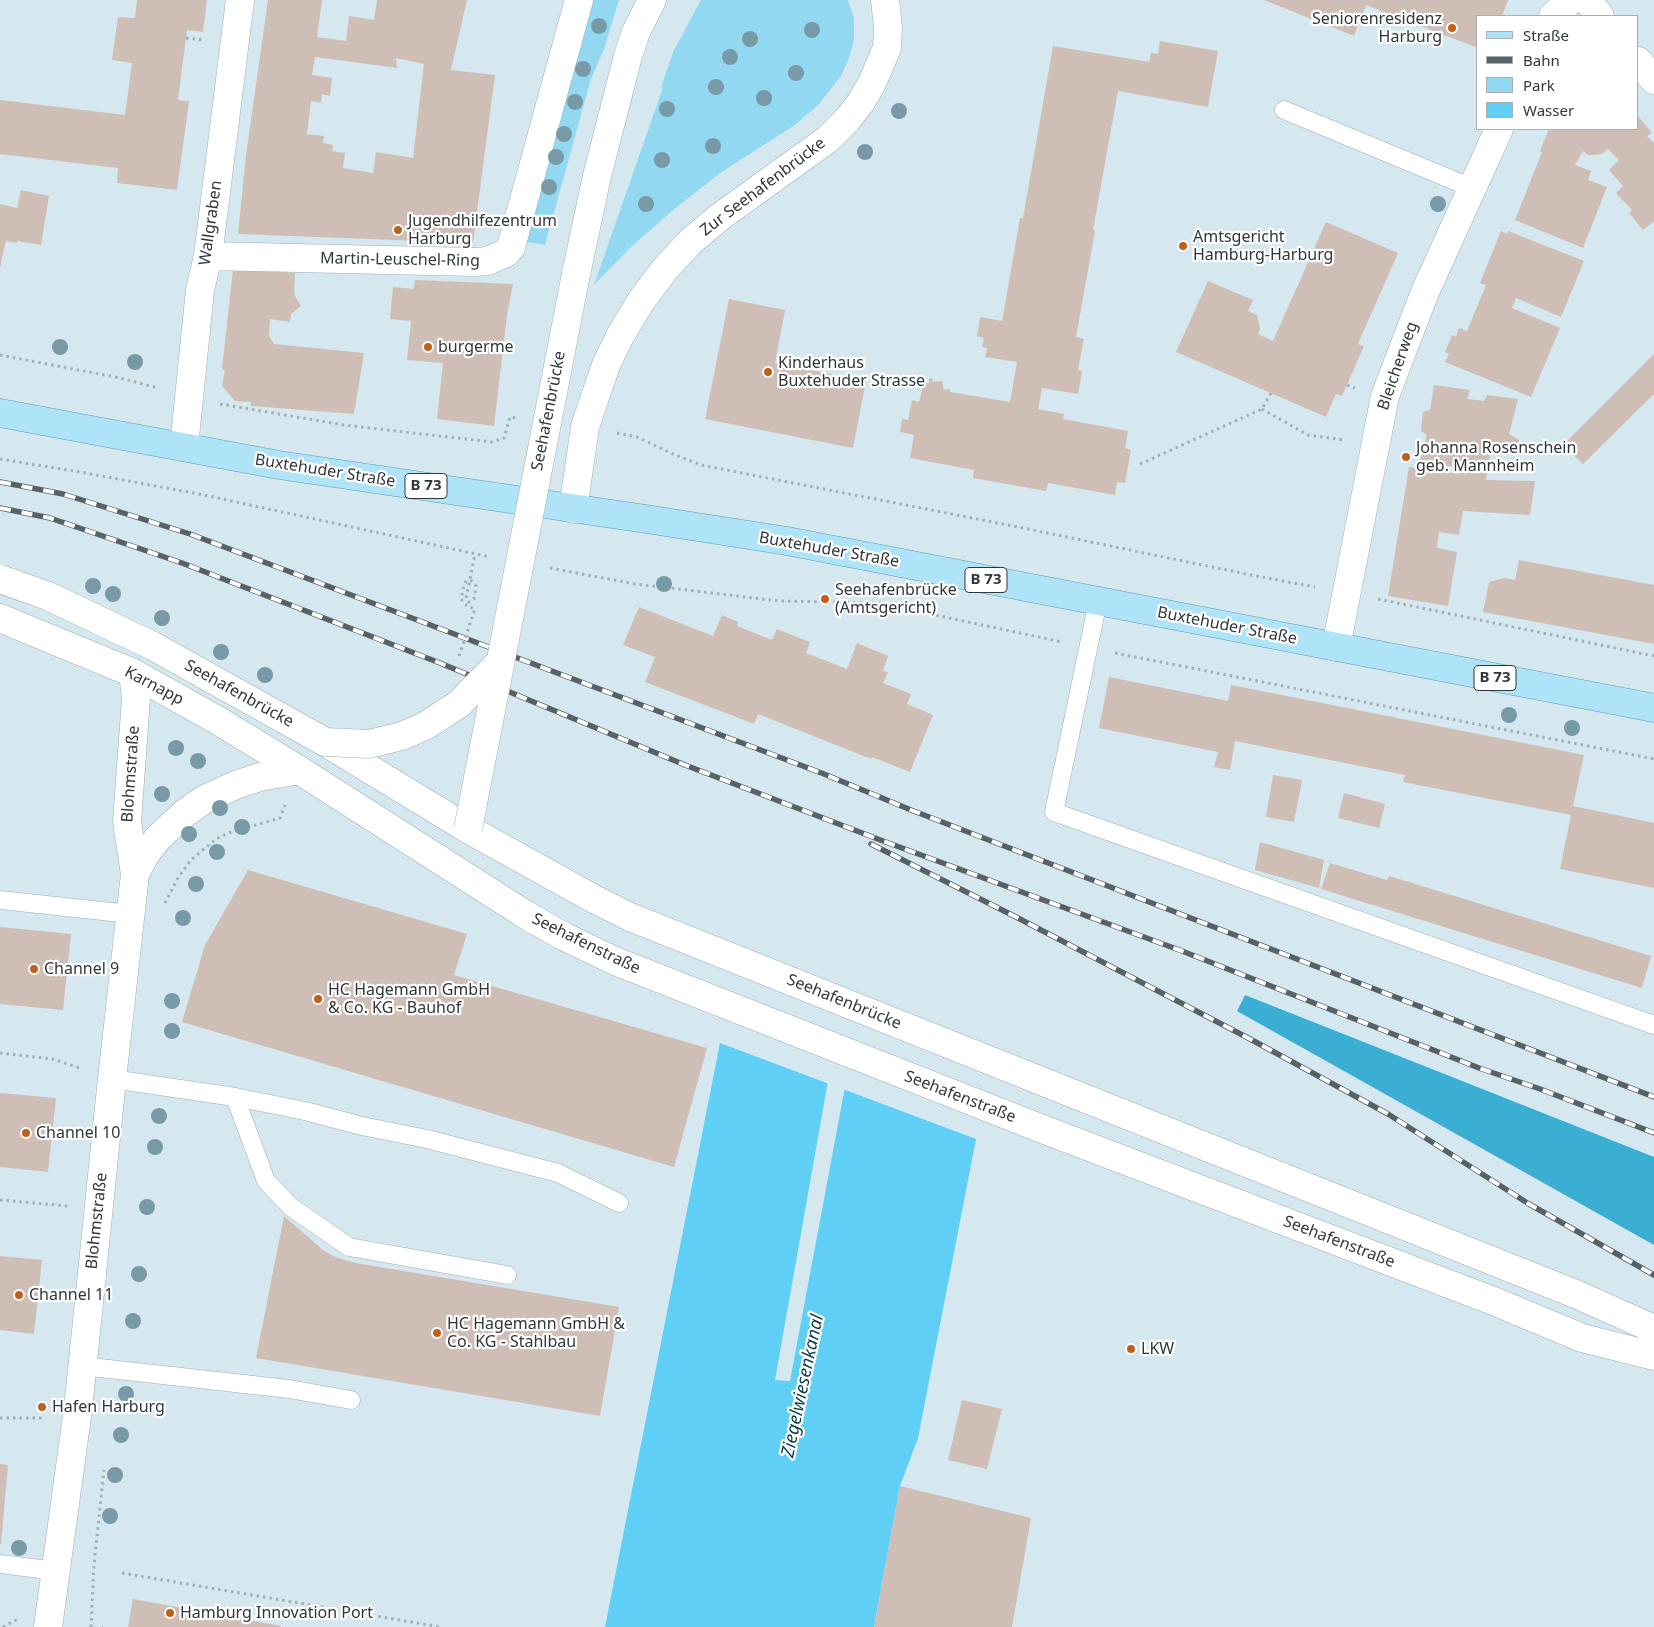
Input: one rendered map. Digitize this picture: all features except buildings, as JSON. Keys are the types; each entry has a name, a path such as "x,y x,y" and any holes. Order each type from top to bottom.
{"main road":[{"name":"Wallgraben","path":"184,447 200,290 208,256 240,0"},
{"name":"Martin-Leuschel-Ring","path":"208,256 474,262 488,261 506,253 511,247 579,0"},
{"name":"Seehafenbrücke","path":"468,829 576,274 597,176 628,56 636,32 652,0"},
{"name":"Zur Seehafenbrücke","path":"573,509 586,427 606,365 620,336 641,301 665,269 692,241 721,216 828,139 847,120 861,102 872,83 887,48 888,27 885,0"},
{"path":"1554,15 1571,0"},
{"path":"1587,0 1599,15"},
{"path":"1639,62 1654,80"},
{"name":"Bleicherweg","path":"1336,647 1385,396 1399,356 1426,292 1499,130"},
{"name":"Buxtehuder Straße","path":"0,413 279,465 787,541 1654,708"},
{"name":"Seehafenbrücke","path":"0,579 48,596 153,646 325,742 468,829 551,876 630,917 1578,1295 1654,1329"},
{"name":"Karnapp","path":"0,618 133,673 299,770"},
{"path":"325,742 370,744 402,736 425,726 459,704 500,662"},
{"name":"Blohmstraße","path":"48,1627 77,1419 135,874 127,822 136,698 133,673"},
{"name":"Blohmstraße","path":"135,874 146,853 166,830 185,812 205,799 238,784 260,777 299,770"},
{"name":"Seehafenstraße","path":"299,770 526,915 563,936 615,961 1045,1130 1496,1302 1582,1338 1654,1356"}],"lane":[{"path":"1284,110 1472,188"},
{"path":"1098,601 1054,812 1654,1025"},
{"path":"0,900 130,914"},
{"path":"112,1079 235,1097 427,1139 558,1173 619,1203"},
{"path":"235,1097 266,1181 291,1207 349,1247 507,1275"},
{"path":"82,1366 289,1389 351,1400"},
{"path":"0,1564 56,1571"}],"path":[{"path":"186,38 202,40"},
{"path":"0,355 120,378 234,408 335,424 492,442 504,438 510,417 519,418"},
{"path":"1347,385 1354,387"},
{"path":"1140,464 1262,409 1271,393"},
{"path":"1262,409 1308,435 1376,444"},
{"path":"586,427 637,437 701,465 1028,529 1251,576 1346,592 1654,656"},
{"path":"0,459 204,495 494,557"},
{"path":"456,663 467,637 475,609 467,606 461,598 464,585 468,580 472,581 476,586 474,599 469,602 466,598 468,589 470,580 473,562 475,554"},
{"path":"540,566 635,584 780,601 879,603 1088,648 1654,759"},
{"path":"162,910 178,878 204,848 228,833 280,818"},
{"path":"0,1053 52,1058"},
{"path":"0,1200 42,1204"},
{"path":"0,1418 77,1419"},
{"path":"91,1627 94,1565 105,1467"},
{"path":"122,1573 441,1627"}],"green space":[{"path":"592,0 619,0 604,49 591,79 545,245 526,242"},
{"path":"701,0 848,0 854,19 854,40 849,58 841,76 819,104 795,125 723,171 673,210 629,249 594,285 662,90 662,84 674,50"}],"shaded area":[{"path":"1245,995 1654,1157 1654,1245 1237,1011"}],"water":[{"name":"Ziegelwiesenkanal","path":"720,1043 976,1139 918,1438 900,1486 874,1627 605,1627"}],"pier":[{"path":"828,1081 845,1087 790,1381 775,1380"}],"railway":[{"path":"0,482 63,494 190,534 824,774 911,810 1654,1097"},
{"path":"0,508 50,518 182,563 440,663 685,765 883,841 1182,951 1479,1068 1540,1089 1654,1133"},
{"path":"871,844 1252,1040 1388,1114 1529,1204 1654,1275"}],"place":[{"name":"Seniorenresidenz Harburg","path":"1452,28"},
{"name":"Jugendhilfezentrum Harburg","path":"398,230"},
{"name":"Amtsgericht Hamburg-Harburg","path":"1183,246"},
{"name":"burgerme","path":"428,347"},
{"name":"Kinderhaus Buxtehuder Strasse","path":"768,372"},
{"name":"Johanna Rosenschein geb. Mannheim","path":"1406,457"},
{"name":"Seehafenbrücke (Amtsgericht)","path":"825,599"},
{"name":"Channel 9","path":"34,969"},
{"name":"HC Hagemann GmbH & Co. KG - Bauhof","path":"318,999"},
{"name":"Channel 10","path":"26,1133"},
{"name":"Channel 11","path":"19,1295"},
{"name":"HC Hagemann GmbH & Co. KG - Stahlbau","path":"437,1333"},
{"name":"LKW","path":"1131,1349"},
{"name":"Hafen Harburg","path":"42,1407"},
{"name":"Hamburg Innovation Port","path":"170,1613"}]}
